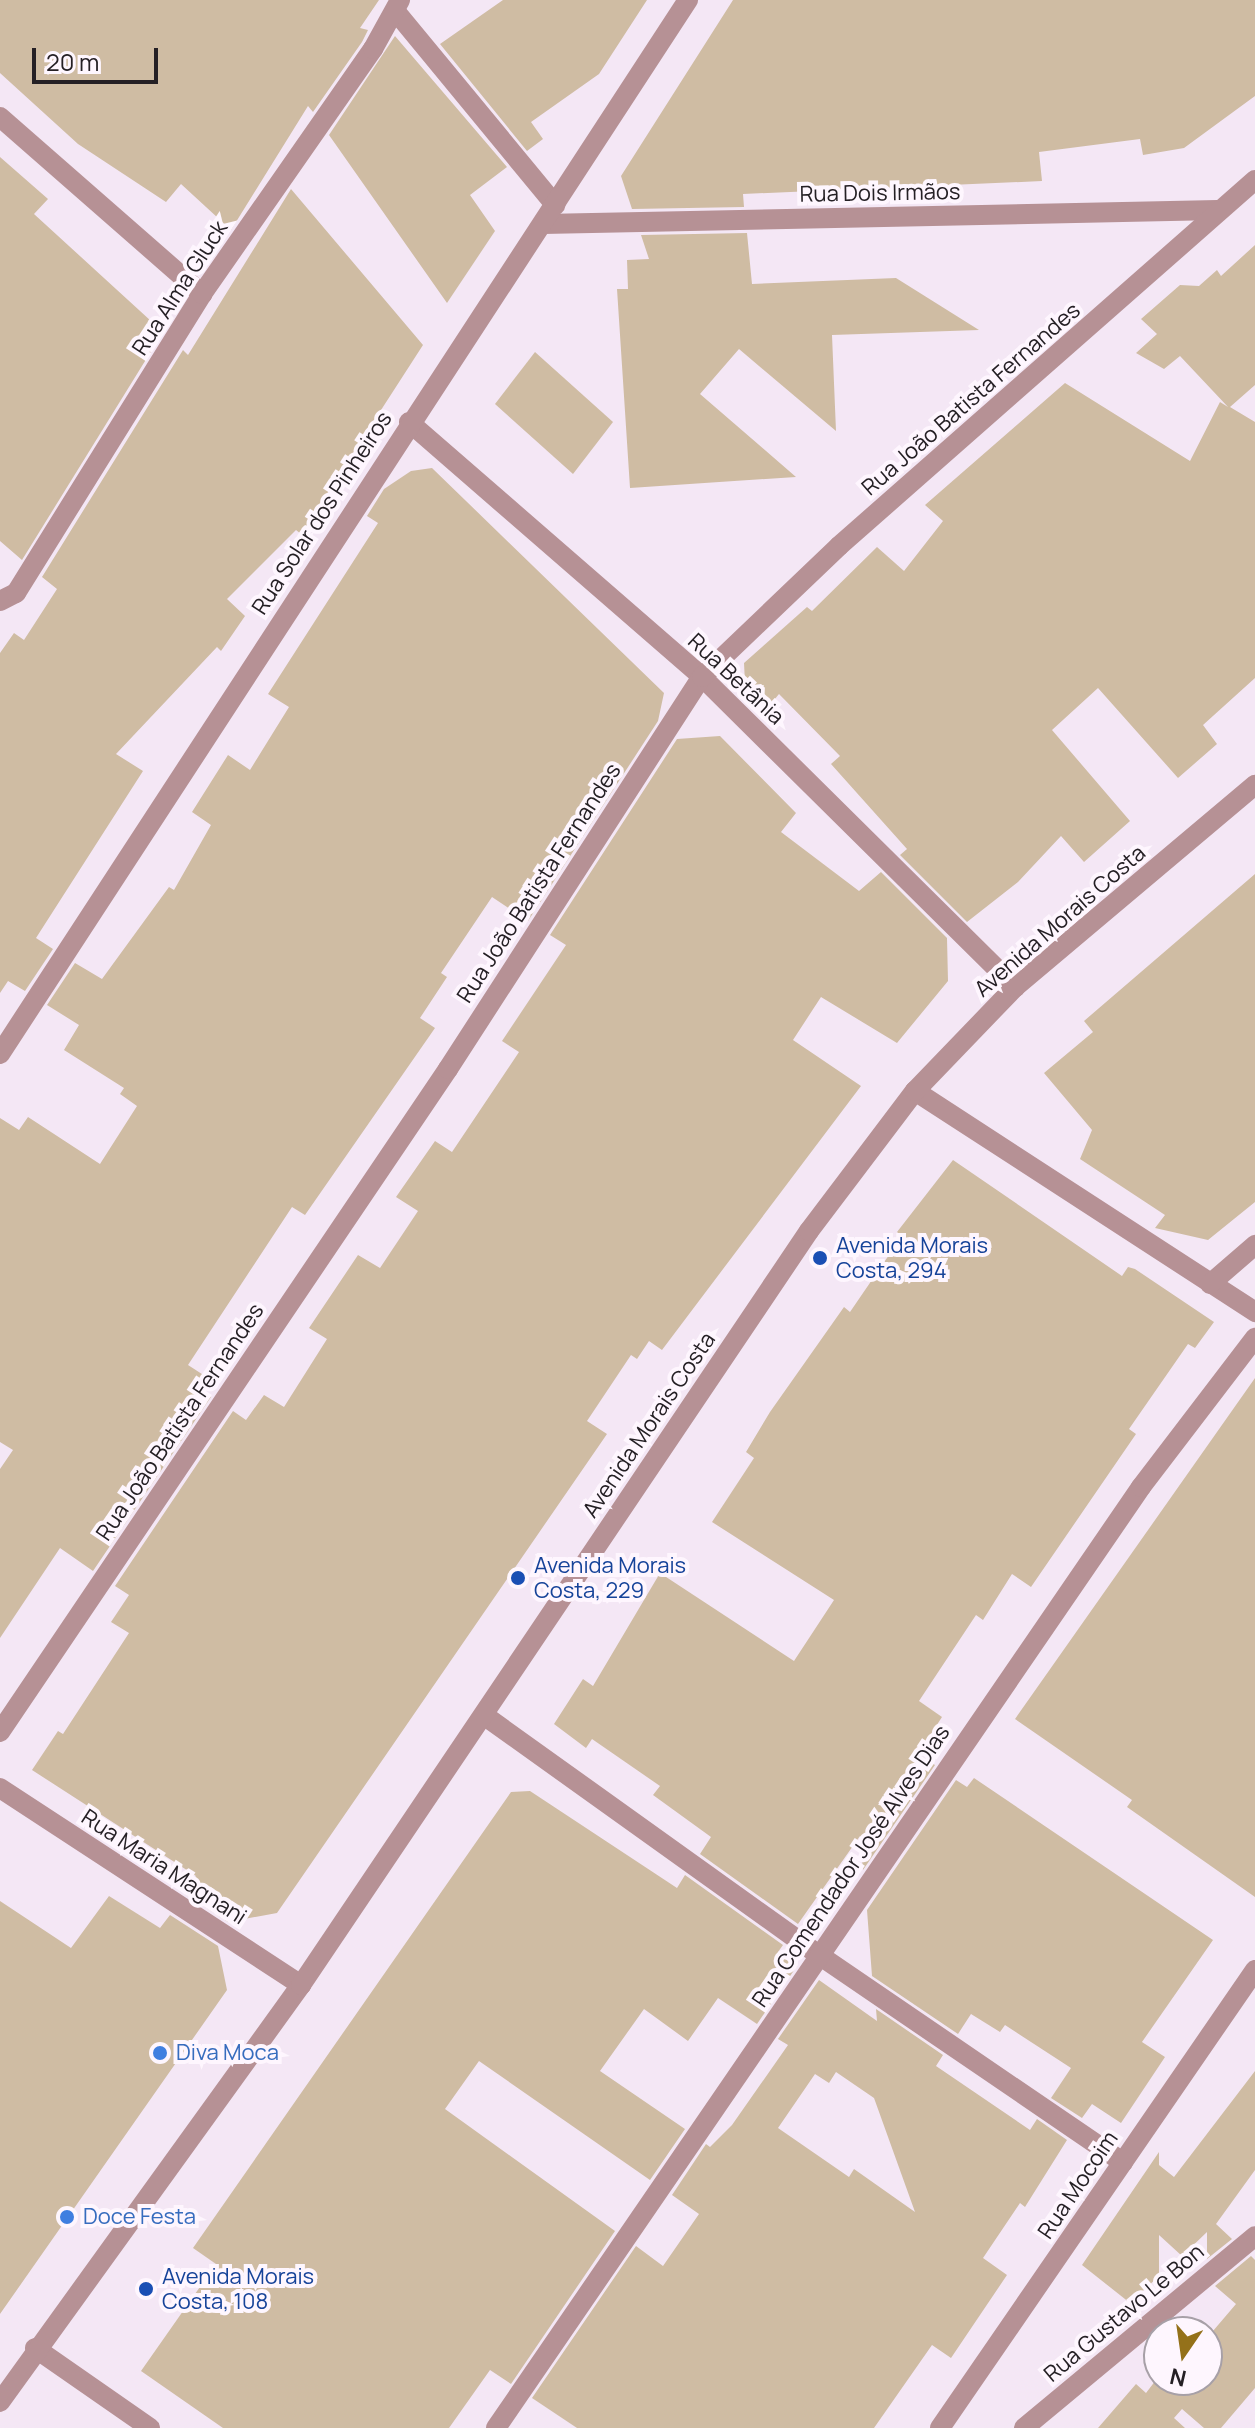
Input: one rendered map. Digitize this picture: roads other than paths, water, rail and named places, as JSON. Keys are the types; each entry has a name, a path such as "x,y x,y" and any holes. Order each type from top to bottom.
{"street":[{"name":"Rua Solar dos Pinheiros","path":"0,1054 409,422 543,224 688,0"},
{"path":"398,6 555,205"},
{"name":"Rua Alma Gluck","path":"1,601 16,593 202,294 398,6"},
{"path":"0,117 202,294"},
{"name":"Rua João Batista Fernandes","path":"0,1732 448,1069 702,677 770,608 1218,210 1253,184"},
{"name":"Rua Dois Irmãos","path":"543,224 1218,210"},
{"name":"Rua Betânia","path":"409,422 702,677 1015,987"},
{"name":"Avenida Morais Costa","path":"0,2402 35,2348 301,1985 809,1231 915,1091 1015,987 1255,785"},
{"path":"915,1091 1255,1312"},
{"path":"1210,1284 1255,1245"},
{"name":"Rua Comendador José Alves Dias","path":"496,2428 1141,1487 1255,1338"},
{"path":"485,1716 819,1955 1123,2162"},
{"name":"Rua Maria Magnani","path":"0,1788 301,1985"},
{"name":"Rua Mocoim","path":"940,2428 1255,1970"},
{"name":"Rua Gustavo Le Bon","path":"1024,2428 1255,2236"},
{"path":"35,2348 150,2428"}],"place":[{"name":"Avenida Morais Costa, 294","path":"820,1258"},
{"name":"Avenida Morais Costa, 229","path":"518,1578"},
{"name":"Diva Moca","path":"160,2053"},
{"name":"Doce Festa","path":"67,2217"},
{"name":"Avenida Morais Costa, 108","path":"146,2289"}]}
